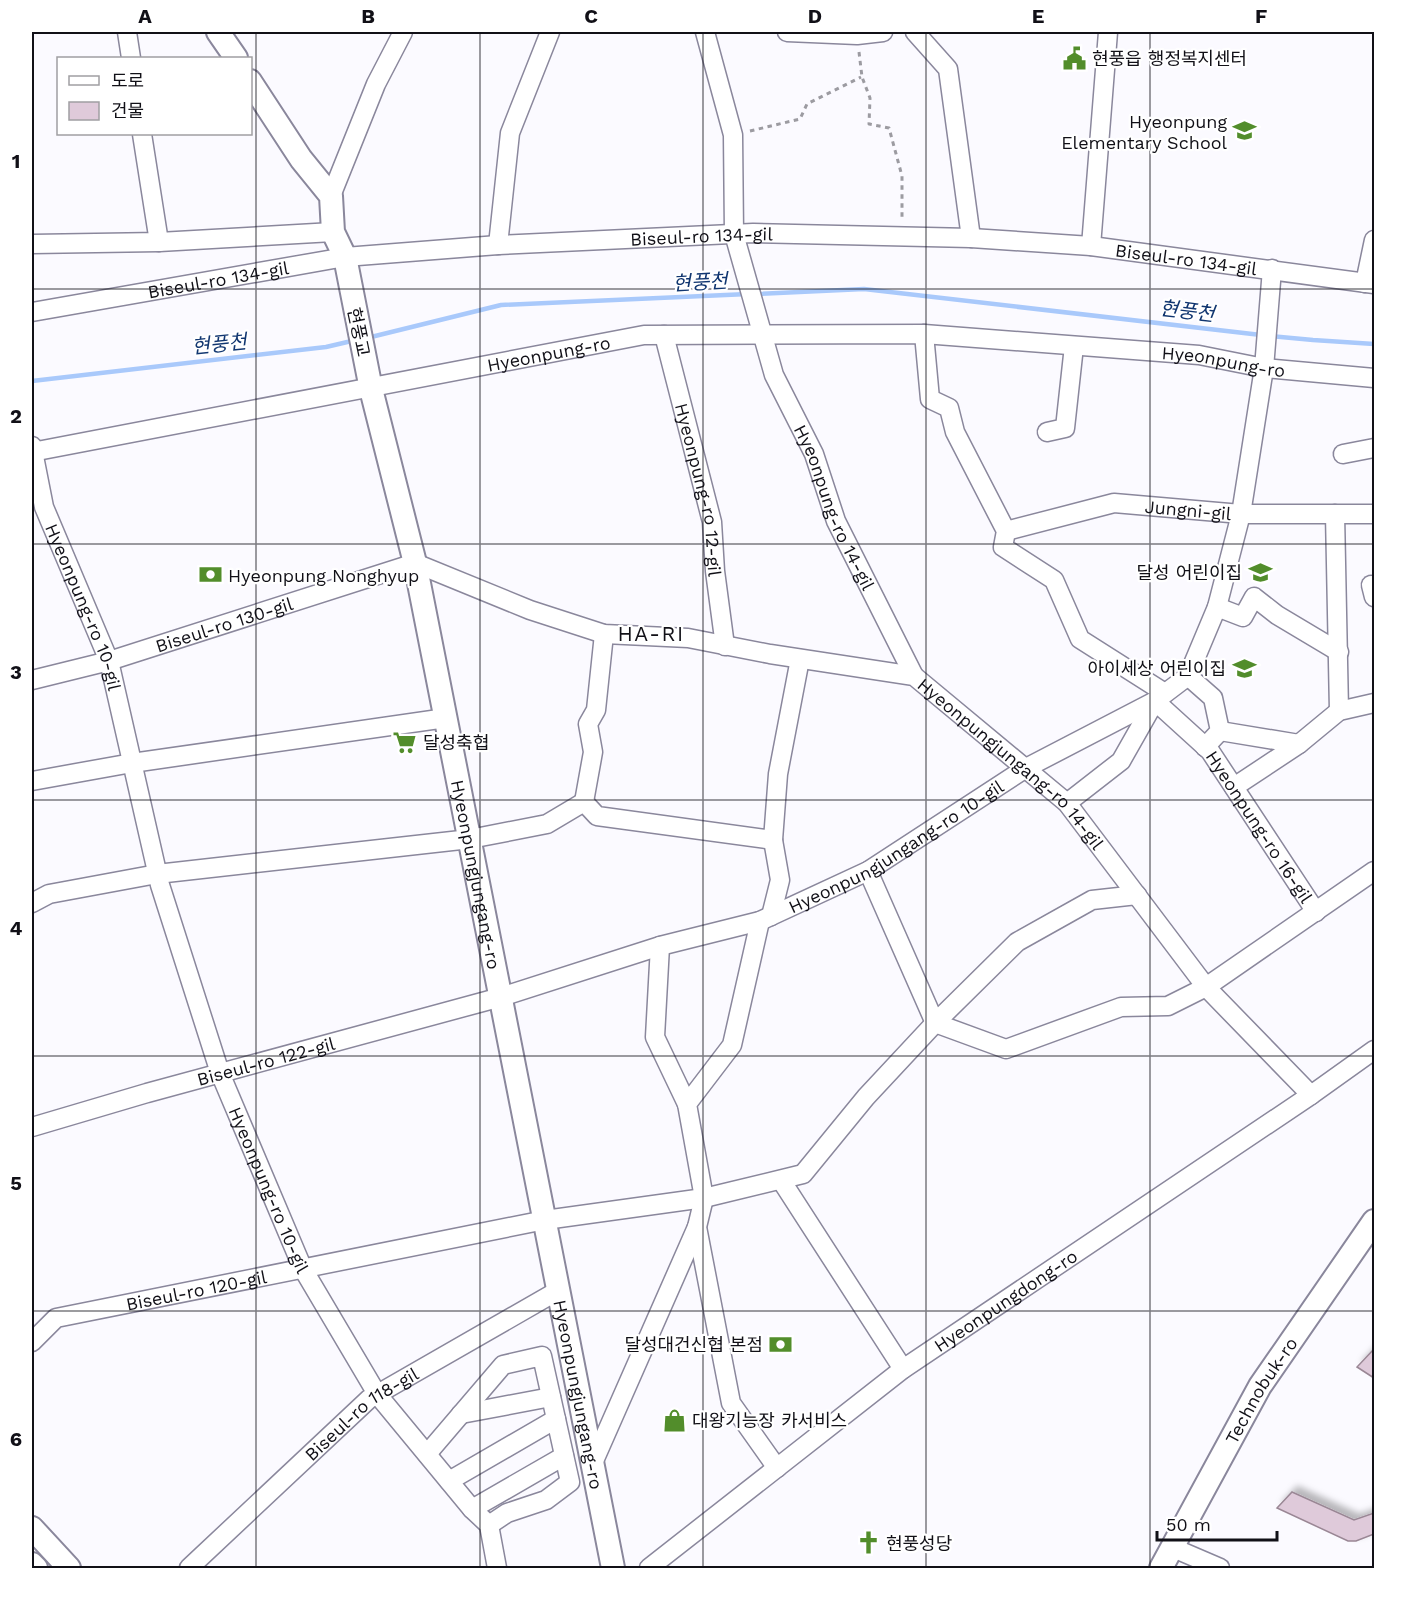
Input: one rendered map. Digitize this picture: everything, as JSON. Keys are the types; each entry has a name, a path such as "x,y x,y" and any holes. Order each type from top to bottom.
{"main road":[{"path":"218,32 235,57"},
{"path":"252,84 301,159 331,196 333,232 346,266"},
{"name":"현풍교","path":"346,266 371,388"},
{"name":"Hyeonpungjungang-ro","path":"371,388 415,563 614,1569"},
{"name":"Technobuk-ro","path":"1161,1569 1260,1386 1374,1221"},
{"path":"32,1528 69,1569"},
{"path":"32,1564 36,1569"}],"street":[{"path":"127,32 131,57"},
{"path":"331,196 376,84 403,32"},
{"path":"498,245 510,133 550,32"},
{"name":"Hyeonpung-ro 14-gil","path":"705,32 734,135 734,234 774,375 814,454 837,521 914,676"},
{"path":"787,32 856,35 883,32"},
{"path":"915,32 948,69 972,238"},
{"path":"1091,246 1108,32"},
{"path":"142,135 159,242"},
{"path":"32,244 159,242 333,232"},
{"name":"Biseul-ro 134-gil","path":"32,312 498,245 734,234 972,238 1091,246 1370,284"},
{"path":"1370,284 1374,240"},
{"name":"Hyeonpungjungang-ro 10-gil","path":"501,997 660,946 766,919 868,871 1026,768 1160,697 1188,676 1217,607 1241,514 1263,368 1272,269"},
{"name":"Hyeonpung-ro","path":"32,450 644,335 924,334 1199,356 1263,368 1374,378"},
{"name":"Hyeonpung-ro 16-gil","path":"924,334 930,399 949,408 955,432 1006,531 1003,547 1054,580 1080,639 1160,697 1205,747 1316,912 1206,987"},
{"name":"Hyeonpung-ro 12-gil","path":"664,335 712,522 725,646"},
{"path":"1047,432 1065,428 1074,346"},
{"path":"1343,454 1374,448"},
{"name":"Hyeonpung-ro 10-gil","path":"32,450 44,507 109,661 157,874 220,1073 303,1269 377,1394 472,1509 489,1525"},
{"name":"Jungni-gil","path":"1006,531 1114,503 1241,514 1374,514"},
{"path":"1335,514 1339,711"},
{"name":"Hyeonpungjungang-ro 14-gil","path":"415,563 530,610 604,634 688,638 800,659 914,676 1066,803 1206,987 1311,1095"},
{"name":"Biseul-ro 130-gil","path":"32,680 109,661 415,563"},
{"path":"1217,607 1243,617 1254,597 1277,615 1339,652"},
{"path":"32,903 49,894 157,874 470,839 547,824 584,802 593,752 588,724 596,710 604,634"},
{"path":"687,1104 732,1045 766,919 780,880 773,840 778,774 800,659"},
{"path":"1188,676 1213,698 1220,731"},
{"name":"Hyeonpungjungang-ro 10-gil","path":"1066,803 1121,761 1160,697"},
{"path":"1234,787 1299,744 1339,711 1374,703"},
{"path":"32,781 132,763 446,718"},
{"path":"1220,731 1299,744"},
{"path":"1205,747 1220,731"},
{"path":"584,802 597,816 773,840"},
{"path":"868,871 935,1023 1006,1050 1121,1007 1168,1006 1206,987"},
{"path":"1316,912 1374,871"},
{"path":"545,1221 704,1198 803,1174 866,1097 935,1023 1017,942 1092,900 1137,895"},
{"path":"593,1463 697,1227 704,1198 687,1104 655,1037 660,946"},
{"name":"Biseul-ro 122-gil","path":"32,1127 147,1092 501,997"},
{"name":"Hyeonpungdong-ro","path":"649,1569 903,1369 1311,1095 1374,1050"},
{"path":"781,1180 903,1369"},
{"name":"Biseul-ro 120-gil","path":"32,1342 56,1318 545,1221"},
{"path":"697,1227 731,1403 777,1468"},
{"name":"Biseul-ro 118-gil","path":"189,1569 369,1398 559,1290"},
{"path":"427,1454 504,1365 542,1356 570,1482 546,1500 507,1513 489,1525 497,1569"},
{"path":"461,1414 551,1397"},
{"path":"449,1481 556,1419"},
{"path":"472,1509 564,1456"},
{"path":"1171,1547 1220,1569"}],"path":[{"path":"856,35 862,77 870,98 869,124 889,128 903,176 902,236"},
{"path":"734,135 800,119 807,104 862,77"}],"building":[{"path":"1374,1349 1374,1378 1357,1367"},
{"path":"1292,1492 1354,1520 1374,1513 1374,1534 1356,1541 1348,1541 1277,1508"}],"waterway":[{"name":"현풍천","path":"756,294 864,289 1261,335"},
{"name":"현풍천","path":"367,338 501,305 748,294"},
{"name":"현풍천","path":"1270,336 1374,344"},
{"name":"현풍천","path":"32,381 326,347 356,340"}],"place":[{"name":"현풍읍 행정복지센터","path":"1074,58"},
{"name":"Hyeonpung Elementary School","path":"1245,131"},
{"name":"달성 어린이집","path":"1260,572"},
{"name":"Hyeonpung Nonghyup","path":"210,575"},
{"name":"아이세상 어린이집","path":"1244,668"},
{"name":"달성축협","path":"405,742"},
{"name":"달성대건신협 본점","path":"781,1344"},
{"name":"대왕기능장 카서비스","path":"674,1420"},
{"name":"현풍성당","path":"868,1543"}],"district":[{"name":"HA-RI","path":"651,633"}]}
